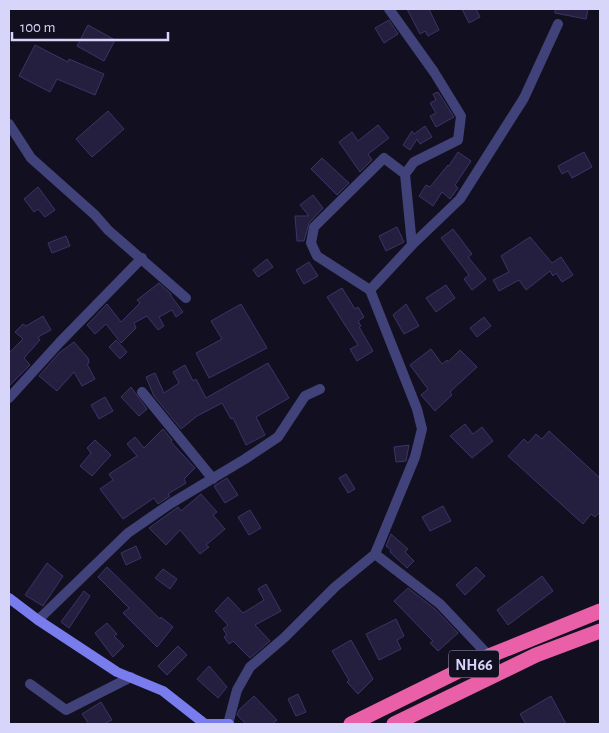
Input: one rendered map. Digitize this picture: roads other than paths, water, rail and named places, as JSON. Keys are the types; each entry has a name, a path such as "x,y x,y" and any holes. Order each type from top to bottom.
{"highway":[{"name":"NH66","path":"351,724 489,656 600,611"},
{"name":"NH66","path":"394,724 536,655 600,630"}],"street":[{"path":"389,9 434,72 461,116 461,129 458,140 414,162 405,174 412,245"},
{"path":"370,290 412,245 460,199 524,98 558,24"},
{"path":"9,124 31,158 95,215 108,230 186,298"},
{"path":"9,600 87,653 131,677 163,690 205,724 229,724 237,690 250,667 285,637 335,587 375,554 415,457 422,429 417,409 370,290 317,256 311,243 314,227 384,158 405,174"},
{"path":"9,398 142,258"},
{"path":"38,620 128,533 170,504 278,437 305,396 320,388"},
{"path":"142,392 213,479"},
{"path":"375,554 440,604 489,656"},
{"path":"30,684 66,710 131,677"}]}
